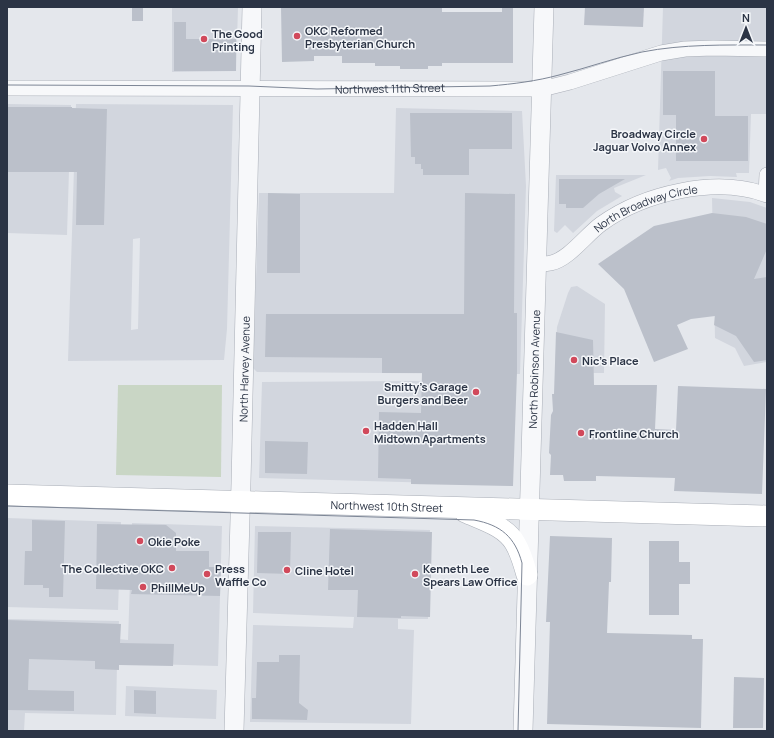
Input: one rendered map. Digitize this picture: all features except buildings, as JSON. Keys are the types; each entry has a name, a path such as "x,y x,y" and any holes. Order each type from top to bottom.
{"main road":[{"name":"Northwest 10th Street","path":"7,495 767,516"},
{"path":"454,507 502,529 509,535 515,542 520,552 527,575"}],"street":[{"name":"North Harvey Avenue","path":"234,731 252,7"},
{"name":"North Robinson Avenue","path":"523,731 544,7"},
{"name":"Northwest 11th Street","path":"7,88 542,89 570,82 661,53 685,49 767,49"},
{"path":"766,194 767,175"},
{"name":"North Broadway Circle","path":"536,265 553,263 559,260 600,224 611,217 628,208 664,195 702,188 724,186 766,194"}],"shaded area":[{"name":"The Good Printing","path":"172,7 238,7 236,71 172,72"},
{"path":"663,7 767,7 767,114 751,114 749,173 736,173 737,177 710,176 678,178 669,181 671,178 666,168 658,170"},
{"path":"7,104 71,105 67,235 7,233"},
{"path":"76,104 233,105 227,329 224,360 68,361","holes":["140,238 138,329 131,330 133,239"]},
{"path":"396,108 522,111 526,186 520,374 257,372 253,368 259,193 394,193"},
{"path":"556,175 646,175 614,188 615,192 622,196 597,211 573,233 565,225 557,233 554,231"},
{"path":"712,198 750,202 767,208 767,362 744,366 735,348 715,338"},
{"path":"577,286 605,304 604,373 555,373 557,327 568,293 571,287"},
{"path":"411,381 513,383 509,485 259,478 262,382"},
{"path":"7,518 121,522 118,610 7,607"},
{"path":"132,523 222,526 218,666 117,663 116,715 25,713 24,731 7,731 7,619 119,621 118,639 128,640"},
{"path":"255,526 430,530 428,619 398,619 398,629 414,630 411,724 250,722 253,625 353,628 354,617 253,613"},
{"path":"126,686 217,690 216,719 125,716"}],"green space":[{"path":"118,385 222,385 221,477 116,475"}],"tram line":[{"path":"7,85 249,86 317,89 490,86 551,77 632,54 657,49 704,46 767,45"},
{"path":"7,506 474,520 492,525 511,539 522,563 518,731"}],"place":[{"name":"OKC Reformed Presbyterian Church","path":"297,36"},
{"name":"The Good Printing","path":"204,39"},
{"name":"Broadway Circle Jaguar Volvo Annex","path":"704,139"},
{"name":"Nic's Place","path":"574,360"},
{"name":"Smitty’s Garage Burgers and Beer","path":"476,392"},
{"name":"Hadden Hall Midtown Apartments","path":"366,431"},
{"name":"Frontline Church","path":"581,433"},
{"name":"Okie Poke","path":"140,541"},
{"name":"The Collective OKC","path":"172,568"},
{"name":"Cline Hotel","path":"287,570"},
{"name":"Press Waffle Co","path":"207,574"},
{"name":"Kenneth Lee Spears Law Office","path":"415,574"},
{"name":"PhillMeUp","path":"143,587"}]}
